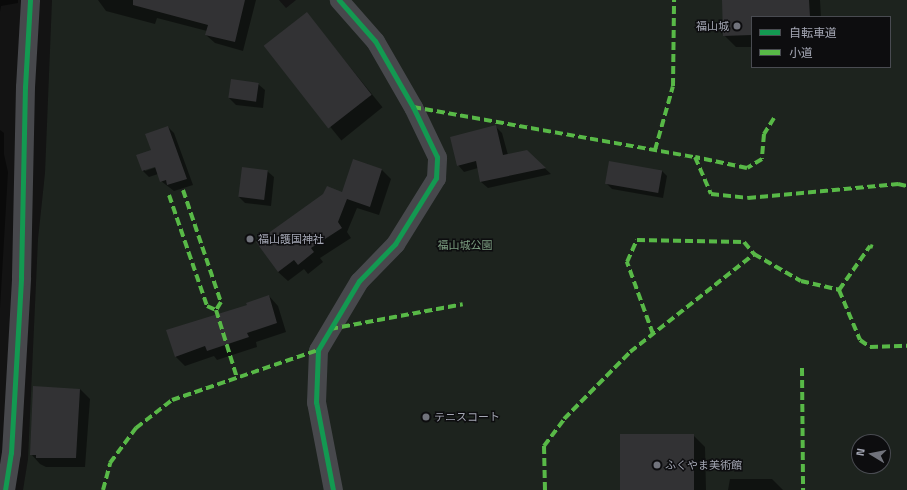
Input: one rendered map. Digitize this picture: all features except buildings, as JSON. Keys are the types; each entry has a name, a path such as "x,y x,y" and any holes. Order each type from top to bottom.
{"street":[{"path":"5,490 11,453 21,277 25,87 30,0"},
{"path":"333,490 316,402 318,350 359,281 395,244 436,178 437,157 413,107 375,41 339,0"}],"green space":[{"name":"福山城公園","path":"52,0 279,0 286,8 296,0 907,0 907,490 23,490 28,459 38,239 45,173"}],"marked path":[{"path":"655,150 673,86 674,0"},
{"path":"413,107 695,157"},
{"path":"774,118 764,134 762,159 747,168 695,157 711,194 748,198 898,184 907,186"},
{"path":"183,190 221,302 216,310"},
{"path":"169,195 207,306 216,310 237,378"},
{"path":"653,334 627,262 637,240 744,242 754,254"},
{"path":"839,290 870,246 873,247"},
{"path":"545,490 544,446 564,419 630,352 754,254 801,281 839,290 860,340 870,347 907,346"},
{"path":"330,329 463,304"},
{"path":"103,490 110,463 136,428 172,400 318,350"},
{"path":"802,368 803,490"}],"cycle path":[{"path":"5,490 11,453 21,277 25,87 30,0"},
{"path":"333,490 316,402 318,350 359,281 395,244 436,178 437,157 413,107 375,41 339,0"}],"place":[{"name":"福山城","path":"737,26"},
{"name":"福山護国神社","path":"250,239"},
{"name":"テニスコート","path":"426,417"},
{"name":"ふくやま美術館","path":"657,465"}]}
